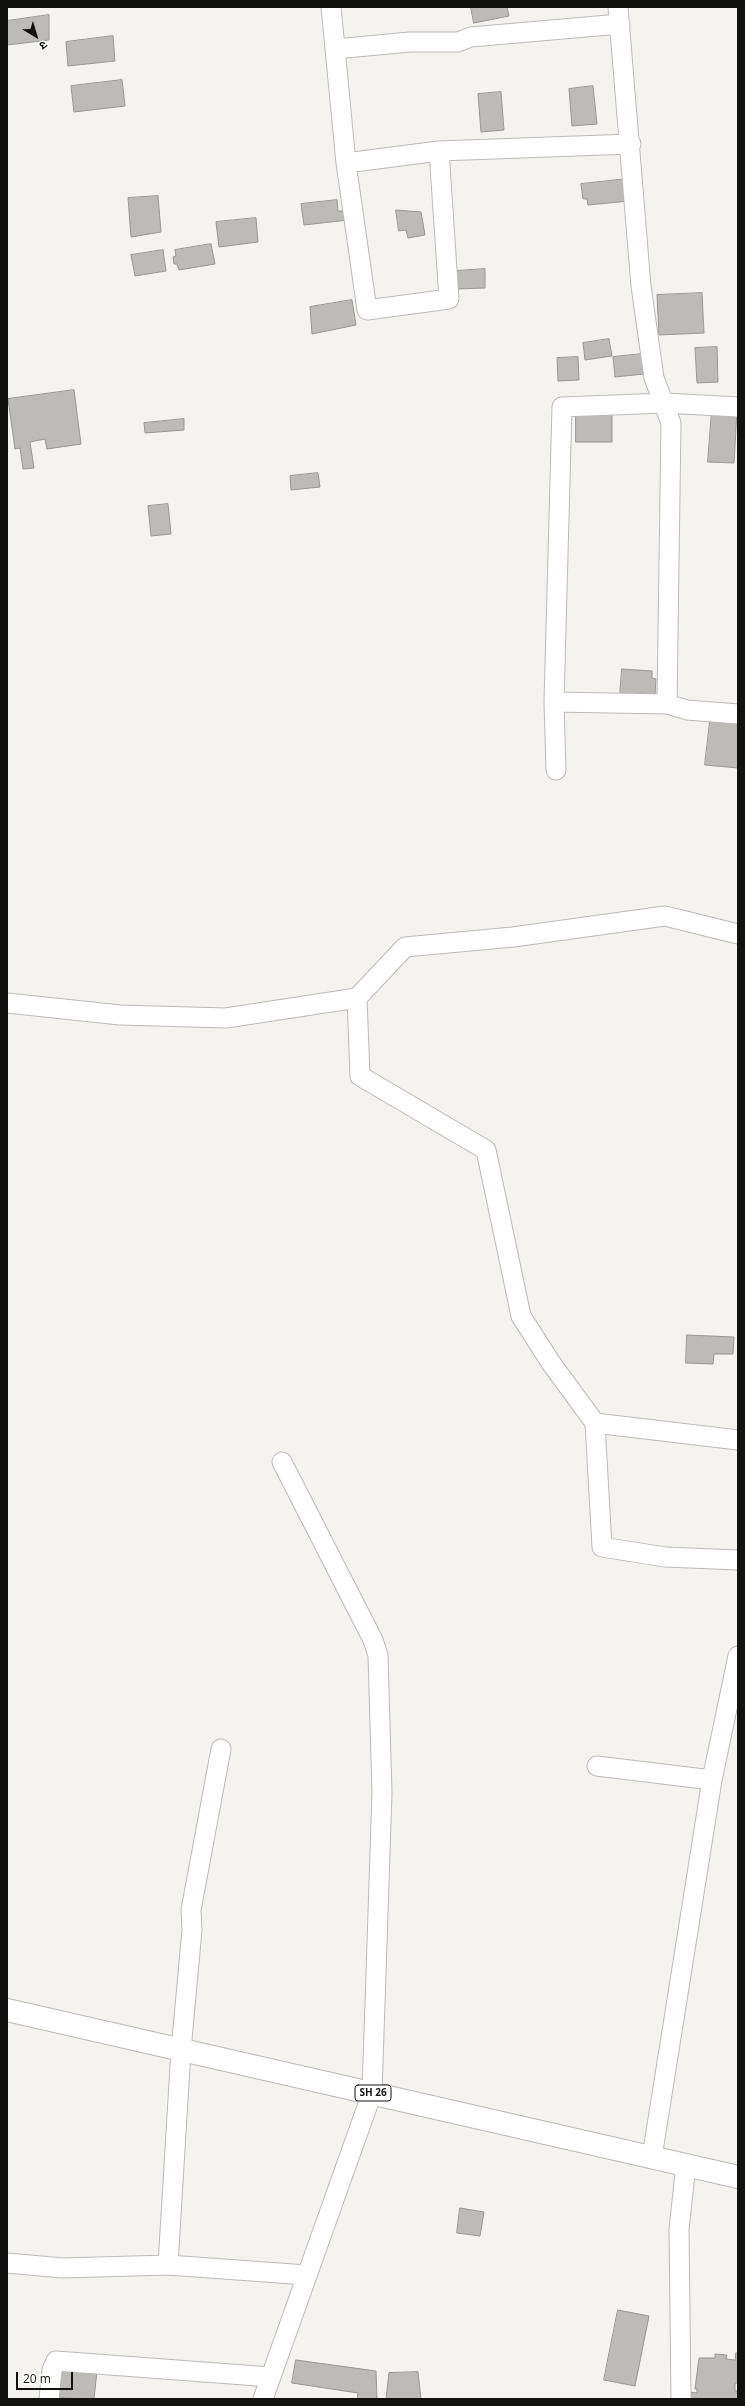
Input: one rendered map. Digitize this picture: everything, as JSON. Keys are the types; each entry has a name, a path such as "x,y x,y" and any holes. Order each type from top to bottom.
{"main road":[{"name":"SH 26","path":"7,2010 738,2177"}],"street":[{"path":"331,7 346,163 367,310 449,299 439,151"},
{"path":"335,49 410,42 458,42 471,37 619,16 631,144 642,294 654,378 665,403 671,423 667,704"},
{"path":"346,163 439,151 631,144"},
{"path":"556,770 554,702 562,407 665,403 738,407"},
{"path":"554,702 667,704 687,710 738,714"},
{"path":"7,1003 120,1015 226,1018 357,998 406,947 512,937 665,916 738,934"},
{"path":"357,998 360,1076 486,1150 521,1316 551,1363 594,1423 602,1547 665,1557 738,1560"},
{"path":"594,1423 738,1440"},
{"path":"263,2399 372,2093 382,1793 378,1655 373,1640 282,1462"},
{"path":"652,2157 712,1780 738,1656"},
{"path":"168,2265 181,2050 195,1885 221,1749"},
{"path":"597,1766 712,1780"},
{"path":"682,2399 679,2229 686,2165"},
{"path":"7,2262 63,2268 168,2265 307,2275"},
{"path":"49,2399 52,2370 56,2361 271,2377"}],"building":[{"path":"471,7 507,7 509,16 474,23"},
{"path":"49,15 49,40 7,45 7,21"},
{"path":"113,36 115,61 68,66 66,42"},
{"path":"122,80 125,106 74,112 71,86"},
{"path":"593,86 597,124 572,126 569,89"},
{"path":"501,92 504,130 481,132 478,94"},
{"path":"627,179 629,201 588,205 587,199 583,199 581,184"},
{"path":"158,196 161,232 131,237 128,198"},
{"path":"337,200 338,211 347,211 348,220 304,225 301,204"},
{"path":"396,210 421,212 425,235 408,238 406,230 399,231"},
{"path":"256,218 258,242 219,247 216,222"},
{"path":"211,244 215,264 179,270 177,264 174,264 173,257 176,256 175,250"},
{"path":"163,250 166,271 135,276 131,255"},
{"path":"485,269 485,288 457,289 456,271"},
{"path":"702,293 704,333 659,335 657,295"},
{"path":"352,300 356,325 312,334 310,307"},
{"path":"609,339 612,356 585,360 583,343"},
{"path":"717,347 718,382 697,383 695,348"},
{"path":"642,354 644,374 615,377 613,357"},
{"path":"578,357 579,380 558,381 557,358"},
{"path":"74,390 81,444 47,449 45,439 30,442 34,468 23,469 20,448 15,449 8,399"},
{"path":"712,410 737,411 734,463 708,462"},
{"path":"576,413 612,413 612,442 576,442"},
{"path":"184,419 184,430 145,433 144,423"},
{"path":"318,473 320,487 291,490 290,476"},
{"path":"168,504 171,534 151,536 148,506"},
{"path":"622,669 652,671 652,678 656,679 655,694 639,693 638,697 620,696"},
{"path":"711,713 738,716 738,768 705,765"},
{"path":"687,1335 734,1337 733,1354 714,1354 713,1364 686,1363"},
{"path":"460,2208 484,2212 480,2236 457,2233"},
{"path":"618,2310 649,2316 635,2386 604,2380"},
{"path":"736,2353 738,2353 738,2383 735,2383 735,2391 738,2391 738,2399 689,2399 690,2392 697,2393 697,2389 695,2389 699,2358 715,2358 715,2354 727,2355 726,2359 735,2360"},
{"path":"296,2360 376,2371 377,2399 357,2399 358,2393 292,2383"},
{"path":"61,2367 97,2371 94,2399 58,2398"},
{"path":"418,2372 421,2399 386,2399 389,2373"}]}
